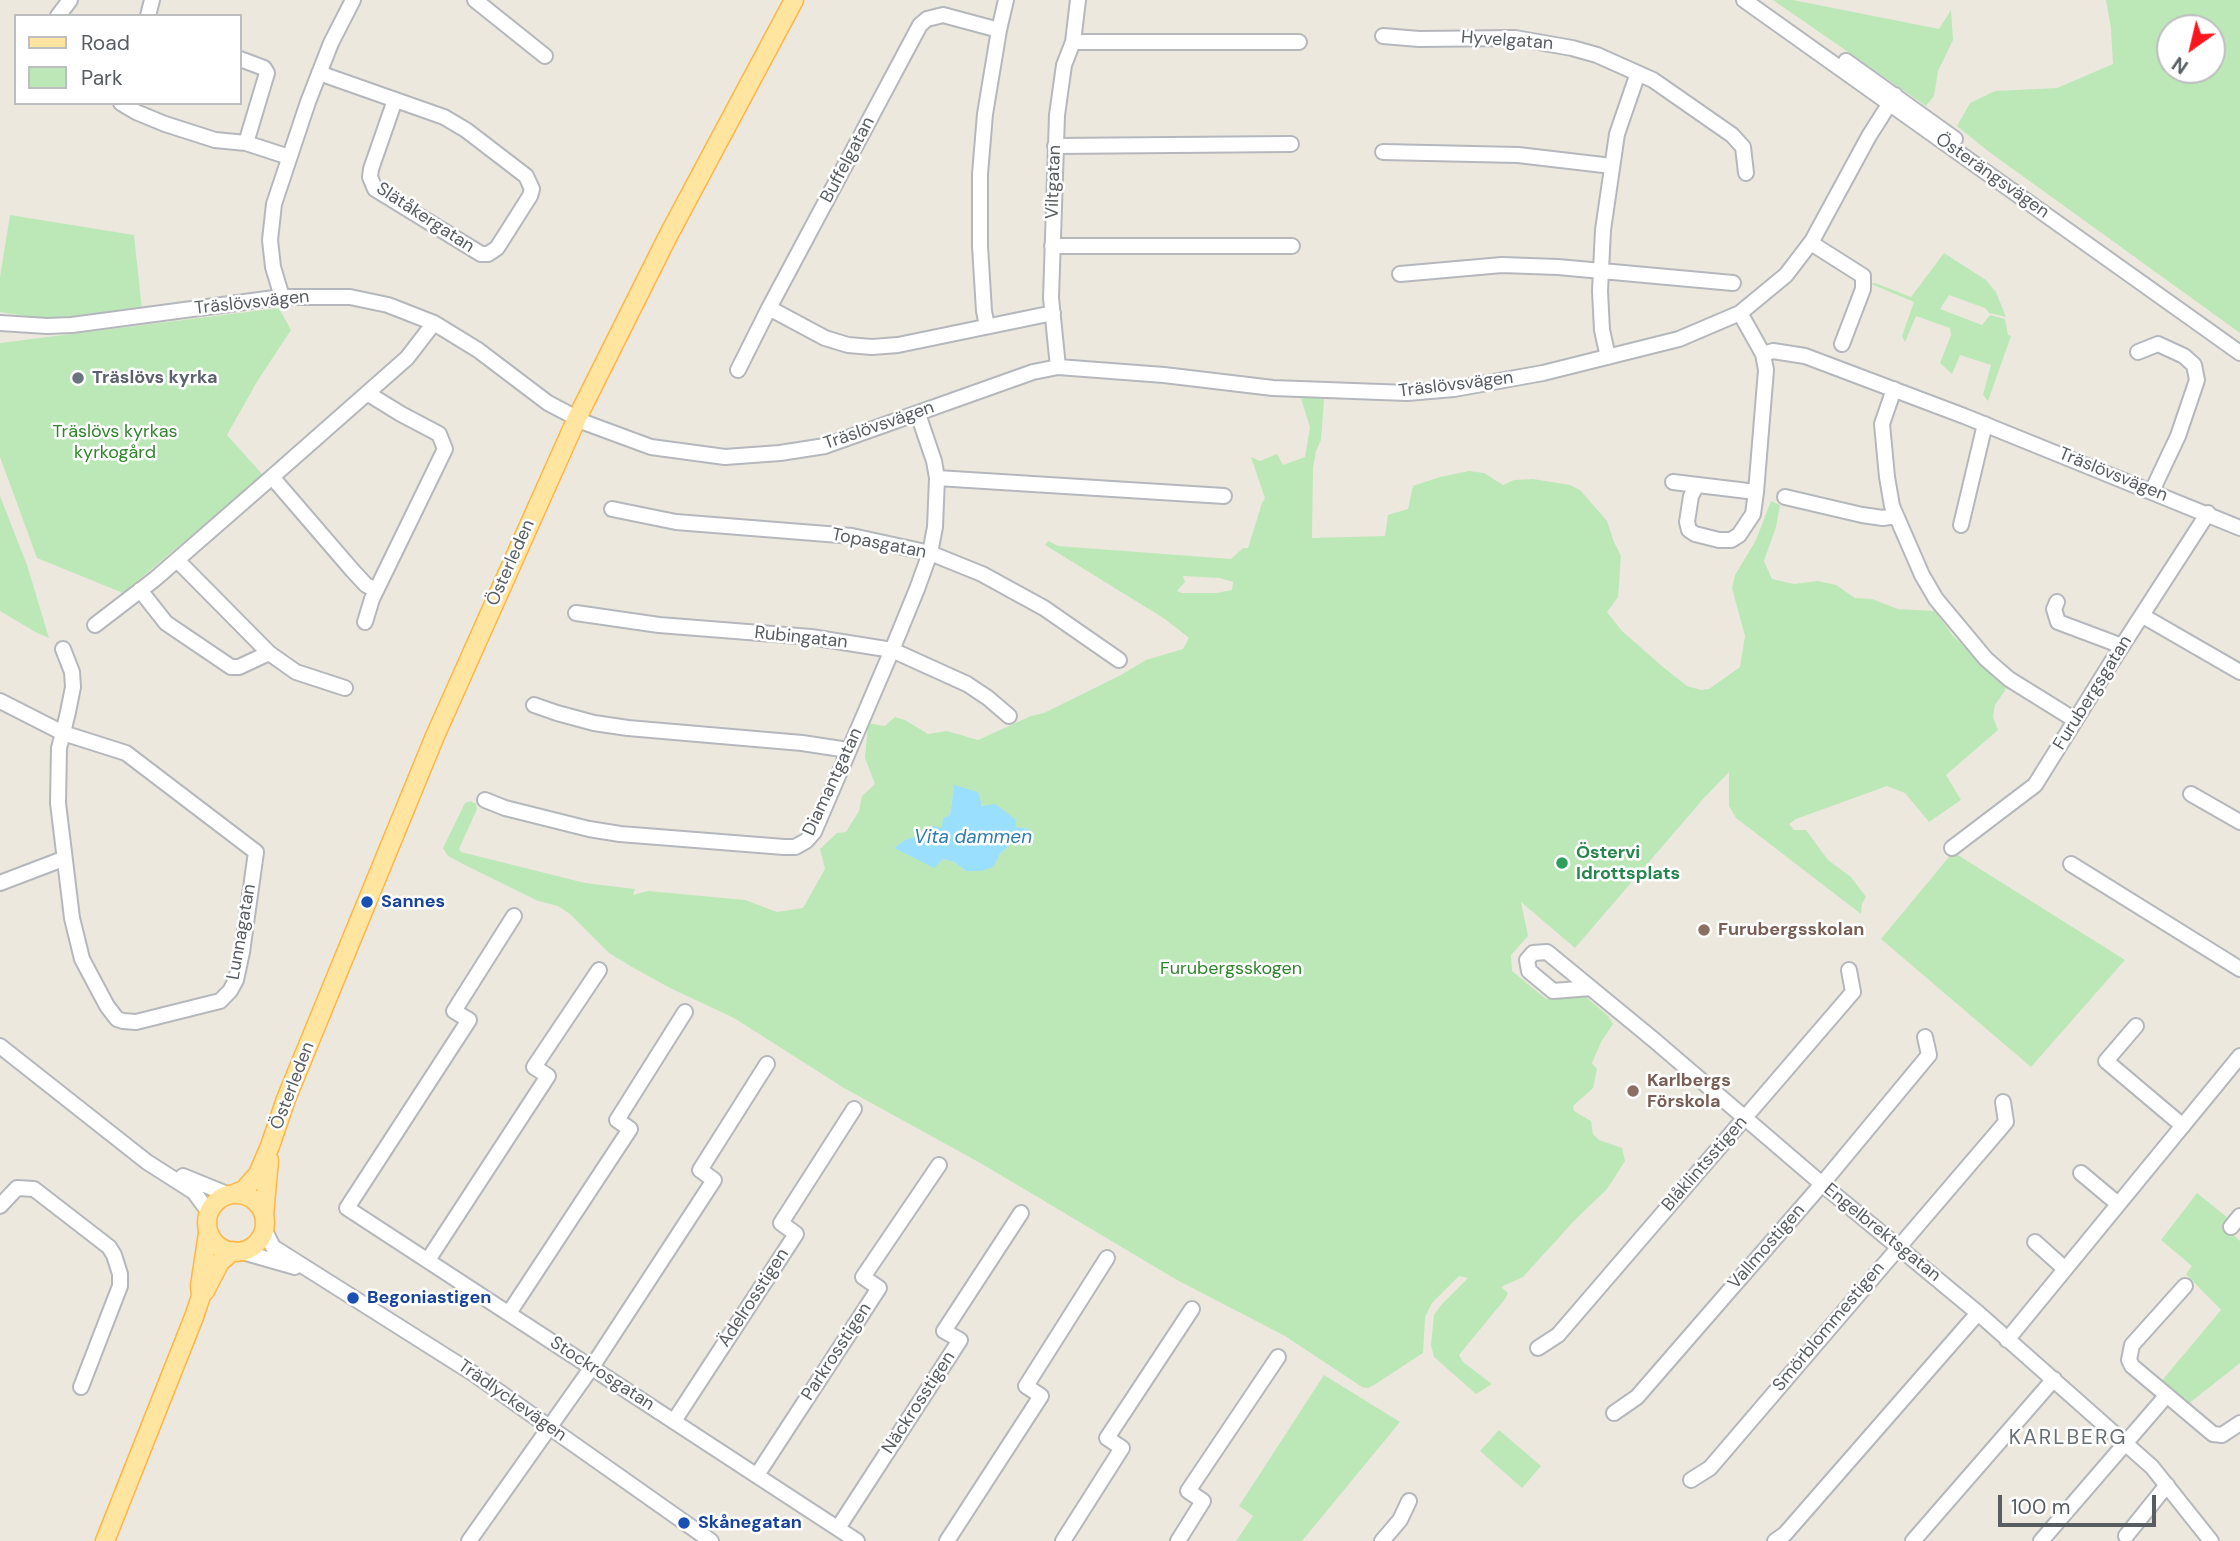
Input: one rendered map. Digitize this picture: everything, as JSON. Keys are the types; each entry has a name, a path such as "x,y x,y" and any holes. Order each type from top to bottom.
{"main road":[{"name":"Österleden","path":"232,1194 244,1190 258,1174 435,736 577,418 668,236 794,0"},
{"name":"Österleden","path":"264,1223 270,1146"},
{"path":"201,1296 208,1212 216,1201 232,1194"},
{"name":"Trädlyckevägen","path":"232,1194 255,1200 264,1223"},
{"path":"105,1541 184,1348 201,1296 220,1262 236,1251 253,1246 260,1238 264,1223"},
{"name":"Trädlyckevägen","path":"208,1233 216,1244 236,1251"}],"street":[{"path":"60,14 71,0"},
{"path":"282,297 273,267 270,240 274,204 319,73 335,33 353,0"},
{"path":"475,0 545,56"},
{"path":"987,326 981,246 980,174 985,114 1006,0"},
{"name":"Viltgatan","path":"1058,367 1051,298 1056,115 1064,65 1073,43 1079,0"},
{"name":"Österängsvägen","path":"1744,0 1892,99 2240,344"},
{"name":"Österängsvägen","path":"1758,0 2240,353"},
{"name":"Buffelgatan","path":"738,370 920,25 934,16 943,15 999,30"},
{"name":"Hyvelgatan","path":"1383,36 1419,39 1515,38 1572,47 1638,72 1739,141 1745,153 1746,173"},
{"path":"1073,43 1299,42"},
{"path":"242,60 264,68 267,73 246,143"},
{"path":"1608,356 1602,330 1603,230 1617,134 1638,72"},
{"name":"Slätåkergatan","path":"319,73 436,113 454,122 530,181 530,196 497,248 488,254 481,254 375,190 370,177 395,100"},
{"name":"Träslövsvägen","path":"0,323 47,326 105,322 282,297 350,297 388,305 434,323 478,349 548,402 577,418 651,447 725,457 825,446 1032,372 1058,367 1164,375 1273,388 1407,393 1499,382 1679,340 1740,313 1786,275 1811,243 1892,99"},
{"path":"125,105 155,120 215,140 246,143 289,157"},
{"path":"1055,146 1291,144"},
{"path":"1384,152 1518,155 1612,166"},
{"path":"1811,243 1863,276 1863,289 1842,344"},
{"path":"1052,246 1292,246"},
{"path":"1400,274 1502,265 1733,283"},
{"path":"769,308 839,344 860,346 898,345 1053,313"},
{"path":"1697,485 1691,496 1687,522 1689,530 1719,540 1731,540 1739,535 1753,514 1766,370 1763,354 1740,313"},
{"path":"95,625 177,560 407,358 434,323"},
{"path":"2138,352 2158,344 2184,356 2194,365 2197,380 2178,436 2152,491"},
{"name":"Träslövsvägen","path":"1763,354 1773,351 1805,356 1894,388 2240,528"},
{"path":"1894,388 1882,424 1887,477 1896,516 1922,575 1936,599 1968,639 2009,679 2076,720"},
{"path":"365,622 376,590 445,449 439,433 367,393"},
{"name":"Diamantgatan","path":"485,800 517,811 620,834 795,847 806,841 814,832 892,650 930,553 935,527 937,478 918,414"},
{"path":"1961,525 1984,424"},
{"path":"272,477 366,585 376,590"},
{"path":"937,478 1224,496"},
{"path":"1673,482 1756,492"},
{"path":"1785,497 1861,515 1883,518 1896,516"},
{"name":"Topasgatan","path":"612,509 676,522 852,536 930,553 982,574 1044,608 1119,660"},
{"name":"Furubergsgatan","path":"1952,848 2035,785 2208,513"},
{"path":"177,560 269,653 296,672 345,688"},
{"path":"140,590 166,623 231,667 239,667 269,653"},
{"path":"2057,602 2054,609 2058,622 2122,646"},
{"name":"Rubingatan","path":"576,613 659,625 820,638 892,650 967,684 1009,716"},
{"path":"2143,616 2240,672"},
{"name":"Lunnagatan","path":"63,649 72,672 73,687 63,733 57,764 63,859 72,918 82,959 107,1006 117,1018 136,1022 211,1005 226,996 236,979 256,852 126,754 63,733"},
{"path":"0,701 63,733"},
{"path":"534,705 556,713 617,726 802,743 848,750"},
{"path":"2191,794 2240,822"},
{"path":"0,883 63,859"},
{"path":"2071,864 2240,969"},
{"name":"Stockrosgatan","path":"514,916 454,1011 469,1020 347,1208 858,1541"},
{"path":"428,1260 548,1076 534,1067 599,970"},
{"name":"Blåklintsstigen","path":"1538,1348 1558,1335 1853,992 1849,970"},
{"name":"Engelbrektsgatan","path":"1591,988 1979,1313 2126,1443 2167,1485 2211,1541"},
{"path":"509,1313 630,1129 617,1120 685,1012"},
{"path":"2136,1026 2106,1061 2183,1126"},
{"name":"Vallmostigen","path":"1614,1413 1637,1396 1822,1184 1929,1055 1926,1037"},
{"name":"Trädlyckevägen","path":"0,1046 94,1123 194,1192 208,1212"},
{"path":"2007,1340 2240,1056"},
{"path":"469,1541 592,1367 714,1180 700,1170 767,1064"},
{"name":"Smörblommestigen","path":"1691,1480 1710,1468 2006,1122 2003,1102"},
{"name":"Ädelrosstigen","path":"674,1421 796,1234 781,1223 854,1109"},
{"name":"Trädlyckevägen","path":"132,1150 169,1169 232,1194"},
{"name":"Parkrosstigen","path":"757,1475 879,1288 863,1278 939,1165"},
{"path":"2081,1173 2118,1204"},
{"path":"0,1206 17,1188 34,1189 109,1247 114,1255 120,1274 120,1286 81,1387"},
{"name":"Näckrosstigen","path":"838,1528 960,1340 944,1331 1021,1213"},
{"name":"Trädlyckevägen","path":"264,1223 272,1247 394,1322 711,1541"},
{"path":"2035,1242 2065,1269"},
{"name":"Trädlyckevägen","path":"236,1251 306,1270"},
{"path":"947,1541 1041,1396 1026,1386 1107,1258"},
{"path":"2185,1286 2132,1345 2129,1355 2132,1366 2217,1436 2240,1423"},
{"path":"1063,1541 1122,1448 1107,1438 1192,1309"},
{"path":"1774,1541 1785,1534 1979,1313"},
{"path":"1178,1541 1203,1502 1188,1491 1278,1357"},
{"path":"1913,1541 2054,1379"},
{"path":"2041,1541 2167,1395"},
{"path":"2126,1536 2167,1485"},
{"path":"1382,1541 1400,1520 1409,1501"}],"green space":[{"path":"1773,0 1793,0 1939,29 1951,10 1953,40 1938,71 1934,96 1926,106"},
{"path":"2106,0 2240,0 2240,333 1957,126 1970,103 1995,91 2057,88 2113,64"},
{"path":"10,215 134,235 142,310 50,320 0,312 0,277"},
{"path":"1944,253 1986,280 1996,292 2006,317 1989,313 1985,308 1949,295 1940,309 1982,325 1990,315 2005,319 2008,335 2011,336 1988,401 1983,395 1991,365 1960,355 1952,374 1940,363 1951,335 1950,328 1916,316 1905,342 1902,336 1914,302 1871,284 1875,283 1911,297"},
{"name":"Träslövs kyrkas kyrkogård","path":"279,308 291,330 258,380 227,435 263,475 123,593 37,558 0,457 0,343"},
{"name":"Furubergsskogen","path":"1310,396 1324,399 1321,440 1313,468 1312,538 1385,536 1388,515 1408,509 1413,486 1469,471 1484,473 1503,485 1514,480 1533,479 1570,485 1580,490 1607,521 1621,556 1618,597 1607,612 1622,631 1663,667 1687,686 1701,690 1709,689 1740,667 1745,636 1732,588 1735,575 1756,540 1771,501 1780,505 1776,527 1764,561 1772,579 1794,584 1818,581 1836,585 1855,598 1872,599 1898,609 1935,611 1953,636 2002,681 2006,689 1995,705 1993,717 1998,730 1946,775 1961,800 1929,822 1905,793 1887,786 1796,819 1789,824 1794,830 1806,830 1828,860 1851,877 1866,897 1861,914 1736,818 1729,806 1729,772 1575,948 1521,902 1528,936 1511,955 1512,971 1546,999 1586,997 1608,1016 1613,1024 1592,1063 1597,1069 1593,1088 1573,1106 1574,1111 1591,1121 1593,1134 1599,1140 1622,1148 1625,1161 1607,1189 1523,1277 1501,1287 1508,1293 1505,1299 1459,1355 1463,1362 1492,1384 1476,1394 1434,1357 1431,1345 1434,1315 1468,1278 1459,1276 1432,1303 1425,1317 1423,1353 1374,1385 1362,1387 1285,1336 1177,1280 982,1164 844,1088 734,1018 632,967 609,953 570,914 558,906 538,901 467,866 448,856 443,848 465,803 471,801 476,804 477,809 459,849 461,852 585,883 635,889 633,895 648,891 745,900 777,912 803,908 825,869 820,849 837,833 846,832 859,811 862,796 875,784 865,758 868,723 885,726 895,717 928,734 947,731 978,740 1031,716 1044,713 1146,660 1183,649 1189,638 1165,619 1045,545 1048,541 1058,546 1231,559 1243,548 1248,548 1265,498 1251,457 1260,461 1277,454 1283,465 1305,457 1310,427 1301,399","holes":["1183,576 1220,578 1233,582 1232,590 1182,593 1177,591 1185,582","954,786 1016,827 1029,829 1026,839 1021,835 1000,854 992,867 966,871 954,862 943,859 934,867 894,848 905,840 942,828 950,815"]},
{"path":"0,496 27,565 49,638 0,611"},
{"path":"1953,852 2125,960 2031,1067 1881,939"},
{"path":"2197,1193 2228,1218 2223,1225 2240,1241 2240,1363 2187,1405 2159,1384 2221,1310 2186,1274 2192,1266 2161,1240"},
{"path":"1324,1375 1400,1422 1302,1541 1236,1541 1253,1516 1239,1506"},
{"path":"1499,1430 1541,1466 1522,1488 1480,1451"}],"water":[{"name":"Vita dammen","path":"954,785 978,792 982,806 995,804 1015,819 1016,827 1030,829 1026,839 1021,835 1000,854 993,867 981,871 966,871 954,862 943,859 934,868 894,848 905,840 929,832 932,826 942,828 943,818 950,815"}],"place":[{"name":"Träslövs kyrka","path":"78,378"},
{"name":"Östervi Idrottsplats","path":"1562,863"},
{"name":"Sannes","path":"367,902"},
{"name":"Furubergsskolan","path":"1704,930"},
{"name":"Karlbergs Förskola","path":"1633,1091"},
{"name":"Begoniastigen","path":"353,1298"},
{"name":"Skånegatan","path":"684,1523"}],"district":[{"name":"KARLBERG","path":"2068,1438"}]}
